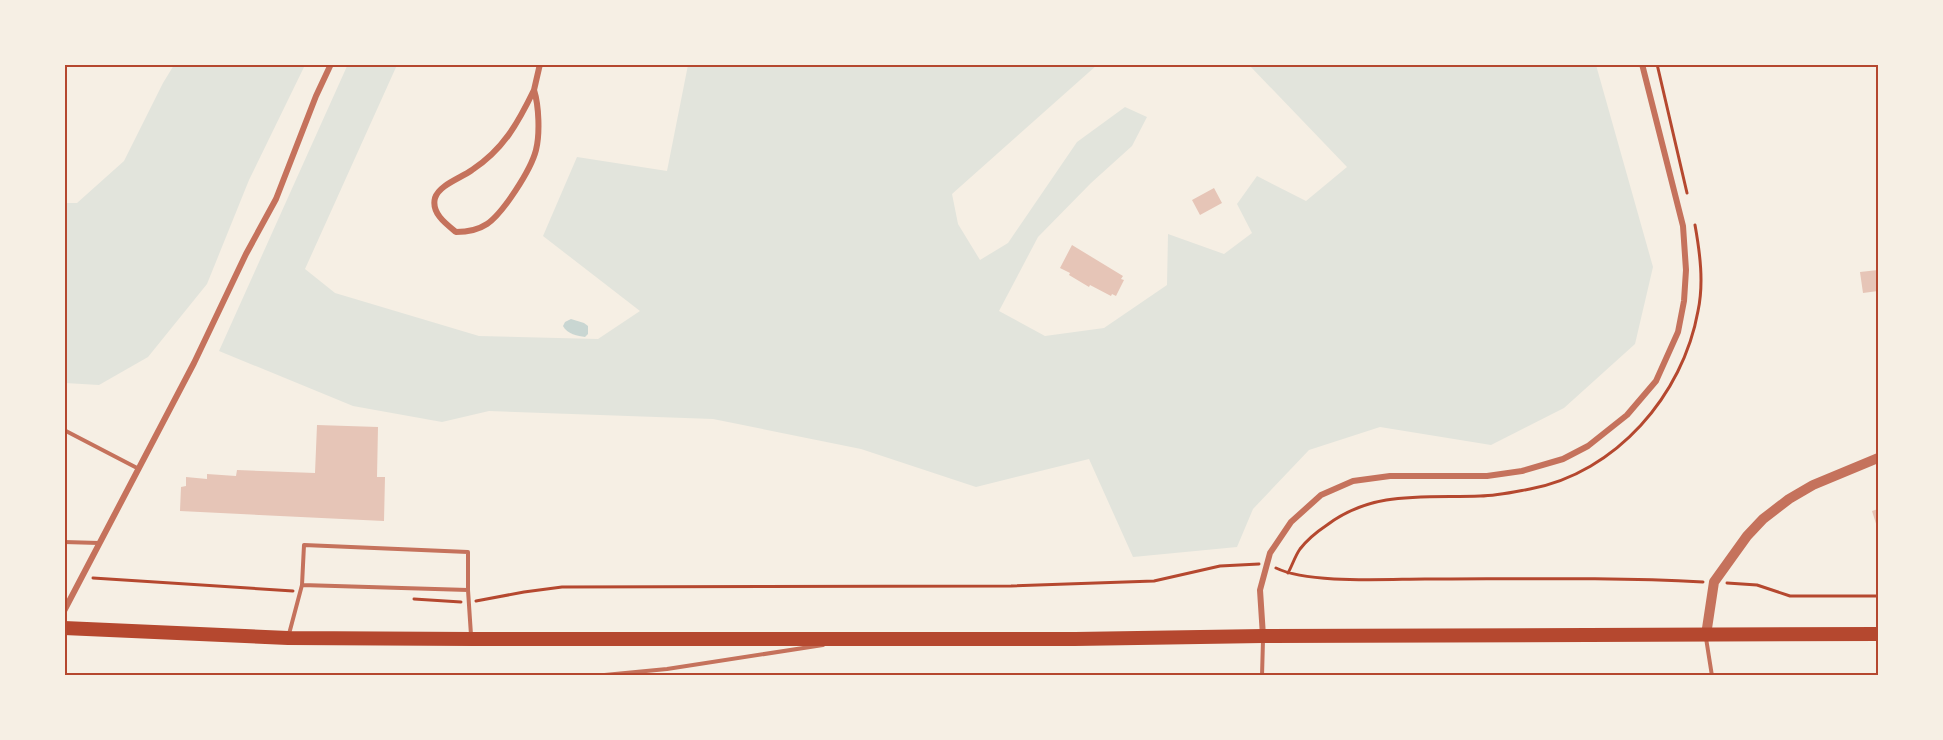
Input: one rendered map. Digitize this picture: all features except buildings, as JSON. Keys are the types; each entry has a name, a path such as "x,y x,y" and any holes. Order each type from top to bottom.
{"main road":[{"path":"64,628 288,638 472,639 1075,639 1263,636 1878,634"}],"street":[{"path":"64,611 194,363 246,254 276,199 316,96 331,64"},
{"path":"534,90 538,104 536,150 523,179 489,222 478,229 456,232 441,218 434,207 435,196 443,188 474,169 500,146 514,129 534,90 540,64"},
{"path":"1263,636 1260,590 1270,553 1291,522 1321,495 1362,479 1390,476 1487,476 1522,471 1563,459 1588,446 1628,415 1656,381 1678,332 1684,301 1686,270 1683,226 1642,64"},
{"path":"1706,635 1714,582 1747,536 1763,519 1789,499 1813,485 1878,458"}],"lane":[{"path":"64,430 138,469"},
{"path":"64,542 100,543"},
{"path":"288,638 302,585 304,545 468,552 472,639"},
{"path":"302,585 468,590"},
{"path":"1706,635 1712,675"},
{"path":"1262,675 1263,636"},
{"path":"594,675 667,669 862,639"}],"path":[{"path":"1657,64 1688,197"},
{"path":"1287,573 1300,549 1320,530 1339,516 1367,503 1389,498 1482,496 1532,489 1561,480 1586,468 1609,454 1634,433 1666,394 1691,342 1699,309 1701,277 1693,217"},
{"path":"413,599 469,603 562,587 1011,586 1154,580 1220,566 1267,563 1287,573 1347,579 1605,579 1714,582 1757,585 1790,596 1878,596"},
{"path":"82,577 300,592"}],"shaded area":[{"path":"348,64 397,65 305,269 335,293 479,336 598,339 640,311 543,236 577,157 667,171 688,65 1097,65 952,194 958,224 980,260 1008,243 1077,142 1125,107 1147,117 1132,146 1091,183 1038,237 999,311 1045,336 1104,328 1167,285 1168,234 1224,254 1252,233 1237,204 1257,176 1306,201 1347,167 1249,65 1596,65 1653,267 1635,344 1564,408 1491,445 1380,427 1309,450 1253,509 1237,547 1133,557 1089,459 976,487 861,449 713,419 489,411 442,422 353,406 219,351"},
{"path":"174,65 305,65 249,180 207,284 148,357 99,385 65,383 65,203 77,203 124,161"},
{"path":"571,319 588,326 588,334 585,337 565,329 563,326 565,322"}]}
